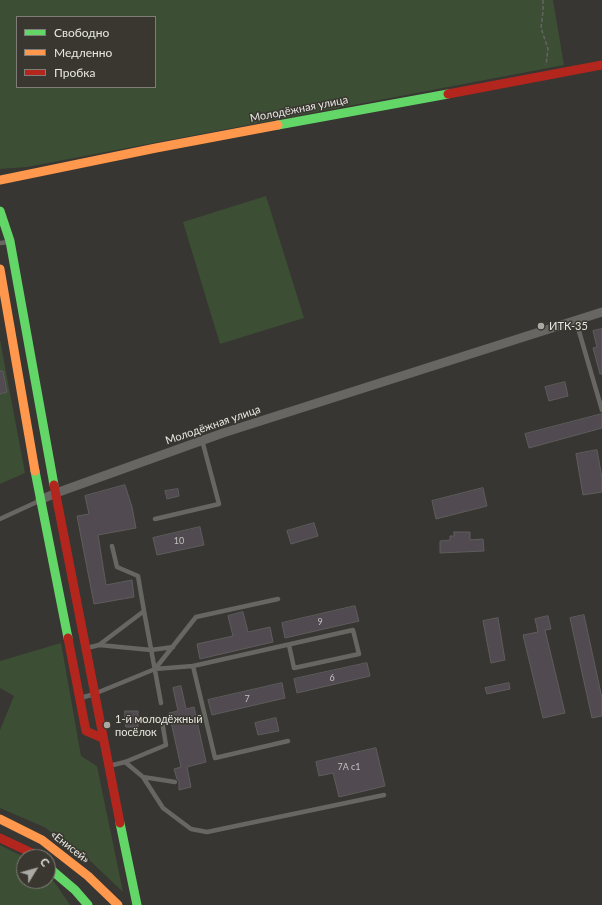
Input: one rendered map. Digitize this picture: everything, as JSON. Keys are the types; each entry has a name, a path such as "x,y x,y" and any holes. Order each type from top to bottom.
{"main road":[{"name":"Молодёжная улица","path":"0,180 164,147 602,65"},
{"path":"0,211 10,241 102,738 137,905"},
{"path":"0,269 40,500 86,731 102,738"},
{"name":"«Енисей»","path":"0,819 42,840 88,876 118,905"},
{"path":"0,838 23,849"},
{"path":"56,874 75,890 88,905"}],"street":[{"name":"Молодёжная улица","path":"40,500 202,440 602,312"}],"lane":[{"path":"0,243 10,241"},
{"path":"576,321 602,410"},
{"path":"155,519 219,504 202,440"},
{"path":"0,519 40,500"},
{"path":"112,546 117,568 138,576 161,703"},
{"path":"155,670 196,618 278,599"},
{"path":"100,645 144,611"},
{"path":"79,698 94,694 155,670 193,666 353,630 359,654 294,668 289,645"},
{"path":"85,649 100,645 151,650 173,647"},
{"path":"193,666 215,758 288,741"},
{"path":"108,767 125,762 166,745 162,721"},
{"path":"125,762 143,777 163,808 191,829 207,832 384,795"},
{"path":"143,777 175,782"}],"path":[{"path":"542,0 542,28 548,49 545,76"}],"green space":[{"path":"0,0 553,0 564,65 27,167 0,169"},
{"path":"266,196 304,318 220,344 183,222"},
{"path":"0,340 25,473 0,484"},
{"path":"61,643 81,756 97,766 123,892 85,856 44,827 0,808 0,730 14,696 0,688 0,661"},
{"path":"0,845 16,853 16,889 56,889 56,884 70,905 0,905"}],"building":[{"path":"602,329 602,374 600,374 593,348 597,347 593,331"},
{"path":"0,371 3,371 7,392 0,394"},
{"path":"565,382 568,396 549,401 545,387"},
{"path":"602,414 602,428 529,448 525,434"},
{"path":"597,450 602,478 602,492 583,495 576,454"},
{"path":"125,485 132,507 136,528 98,535 106,585 132,580 134,597 94,604 77,516 89,514 85,496"},
{"path":"483,488 487,506 436,519 432,501"},
{"path":"178,489 179,496 167,499 165,491"},
{"path":"314,523 318,536 291,544 287,531"},
{"path":"200,527 204,545 157,555 153,538"},
{"path":"454,532 470,532 470,540 483,539 484,551 440,553 440,541 450,540 450,536 454,536"},
{"path":"355,606 359,621 285,638 282,623"},
{"path":"243,612 248,632 270,627 273,642 200,659 197,644 233,636 228,616"},
{"path":"584,615 602,698 602,716 592,718 570,618"},
{"path":"548,616 551,629 545,630 565,713 543,718 523,635 538,632 535,619"},
{"path":"498,618 505,660 491,663 483,621"},
{"path":"367,663 370,676 297,693 294,679"},
{"path":"282,683 285,698 212,715 208,700"},
{"path":"509,683 510,689 487,694 485,688"},
{"path":"181,686 186,709 194,707 206,762 187,767 191,787 179,790 179,781 174,769 181,767 169,713 178,711 173,688"},
{"path":"125,711 138,711 138,727 126,727"},
{"path":"276,718 279,731 258,735 255,723"},
{"path":"376,748 385,786 339,797 333,773 319,776 316,762"}],"traffic: fast":[{"path":"278,125 448,94"},
{"path":"0,211 10,241 54,485"},
{"path":"35,471 68,638"},
{"path":"120,823 137,905"},
{"path":"56,874 75,890 88,905"}],"traffic: slow":[{"path":"0,180 278,125"},
{"path":"0,269 35,471"},
{"path":"0,819 42,840 88,876 118,905"}],"traffic: jam":[{"path":"448,94 602,65"},
{"path":"54,485 120,823"},
{"path":"68,638 86,731 102,738"},
{"path":"0,838 23,849"}],"place":[{"name":"ИТК-35","path":"541,326"},
{"name":"1-й молодёжный посёлок","path":"107,725"}]}
